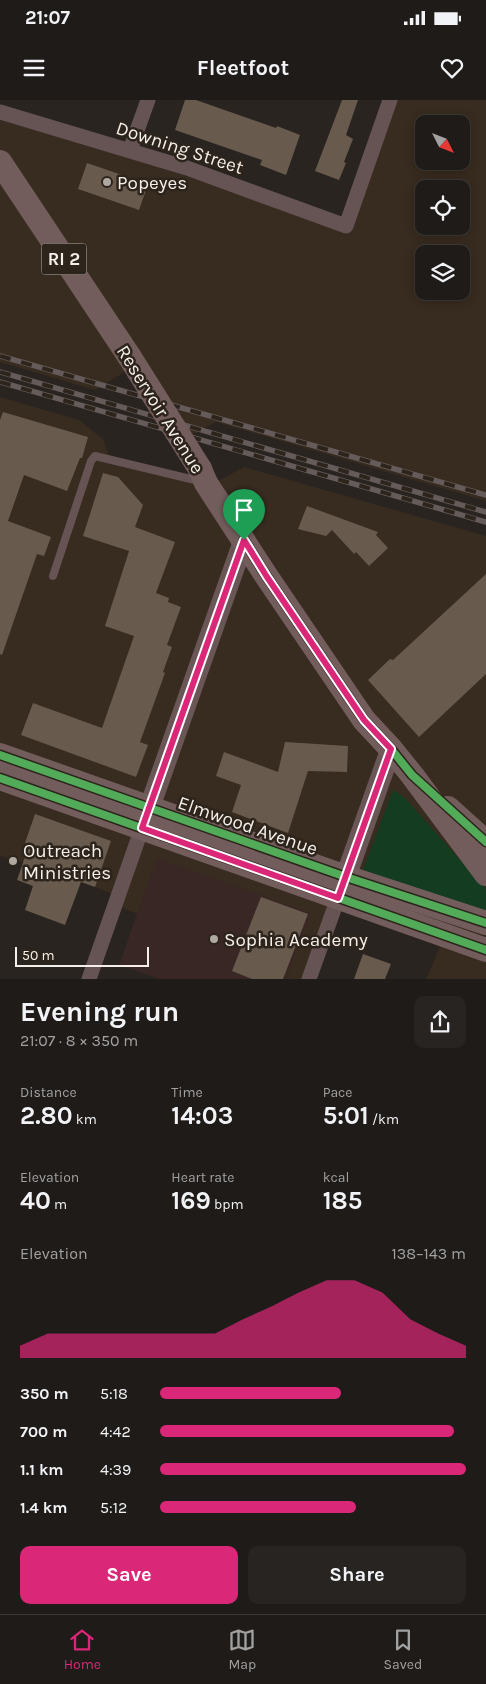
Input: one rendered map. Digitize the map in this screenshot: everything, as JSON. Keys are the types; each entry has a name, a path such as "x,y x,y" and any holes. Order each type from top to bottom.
{"main road":[{"name":"Reservoir Avenue","path":"0,162 128,356 272,585 364,720 412,775 480,869 486,874"},
{"name":"Elmwood Avenue","path":"0,755 146,818 342,887 486,950"},
{"name":"Reservoir Avenue","path":"412,775 486,842"},
{"name":"Elmwood Avenue","path":"0,778 146,818"},
{"name":"Elmwood Avenue","path":"342,887 486,923"}],"street":[{"path":"130,150 148,100"},
{"name":"Downing Street","path":"0,112 187,168 346,226 390,100"},
{"path":"89,979 244,540"},
{"path":"310,979 391,749"}],"lane":[{"path":"53,576 95,456 203,476"}],"shaded area":[{"path":"391,100 486,100 486,501 216,422 180,441 128,370 95,390 0,362 0,115 339,226"},
{"path":"0,397 79,420 103,439 110,459 207,487 244,467 486,536 486,979 426,979 442,942 341,900 304,979 256,979 174,927 114,905 112,894 77,879 0,856"},
{"name":"Sophia Academy","path":"157,858 310,913 286,979 160,979 119,965"}],"green space":[{"path":"393,790 404,797 486,889 486,911 363,870"}],"building":[{"path":"185,100 196,100 300,135 286,175 260,165 262,160 175,130"},
{"path":"342,100 358,100 346,135 353,139 339,180 315,171"},
{"name":"Popeyes","path":"87,163 122,175 121,178 147,187 139,210 78,189"},
{"path":"3,412 88,437 82,458 80,458 67,491 24,475 8,521 51,537 44,556 37,554 2,655 0,654 0,420"},
{"path":"103,473 118,477 143,505 135,527 175,542 156,593 169,598 168,602 181,607 167,645 172,647 163,672 165,673 140,742 148,745 136,777 21,735 33,703 102,728 134,636 105,626 129,551 83,536"},
{"path":"307,506 378,532 376,535 388,548 369,566 356,552 354,554 332,530 326,536 298,529"},
{"path":"486,574 486,674 419,737 368,680 390,659 393,660"},
{"path":"285,742 348,746 347,772 308,771 288,833 232,812 241,785 216,776 224,752 278,772"},
{"path":"35,814 111,841 95,887 81,882 65,925 25,910 33,886 17,880 29,845 25,843"},
{"path":"261,897 308,914 283,979 252,979 232,971"},
{"path":"363,954 391,964 385,979 354,979"}],"railway":[{"path":"0,356 486,495"},
{"path":"0,372 486,512"},
{"path":"0,382 486,522"}],"cycle path":[{"path":"244,540 364,720 412,775 486,842"},
{"path":"0,755 346,877 486,923"},
{"path":"0,778 486,950"}],"place":[{"name":"Popeyes","path":"107,182"},
{"name":"Outreach Ministries","path":"13,861"},
{"name":"Sophia Academy","path":"214,939"}],"route":[{"path":"244,540 364,720 391,749 338,898 142,828 244,540"}]}
